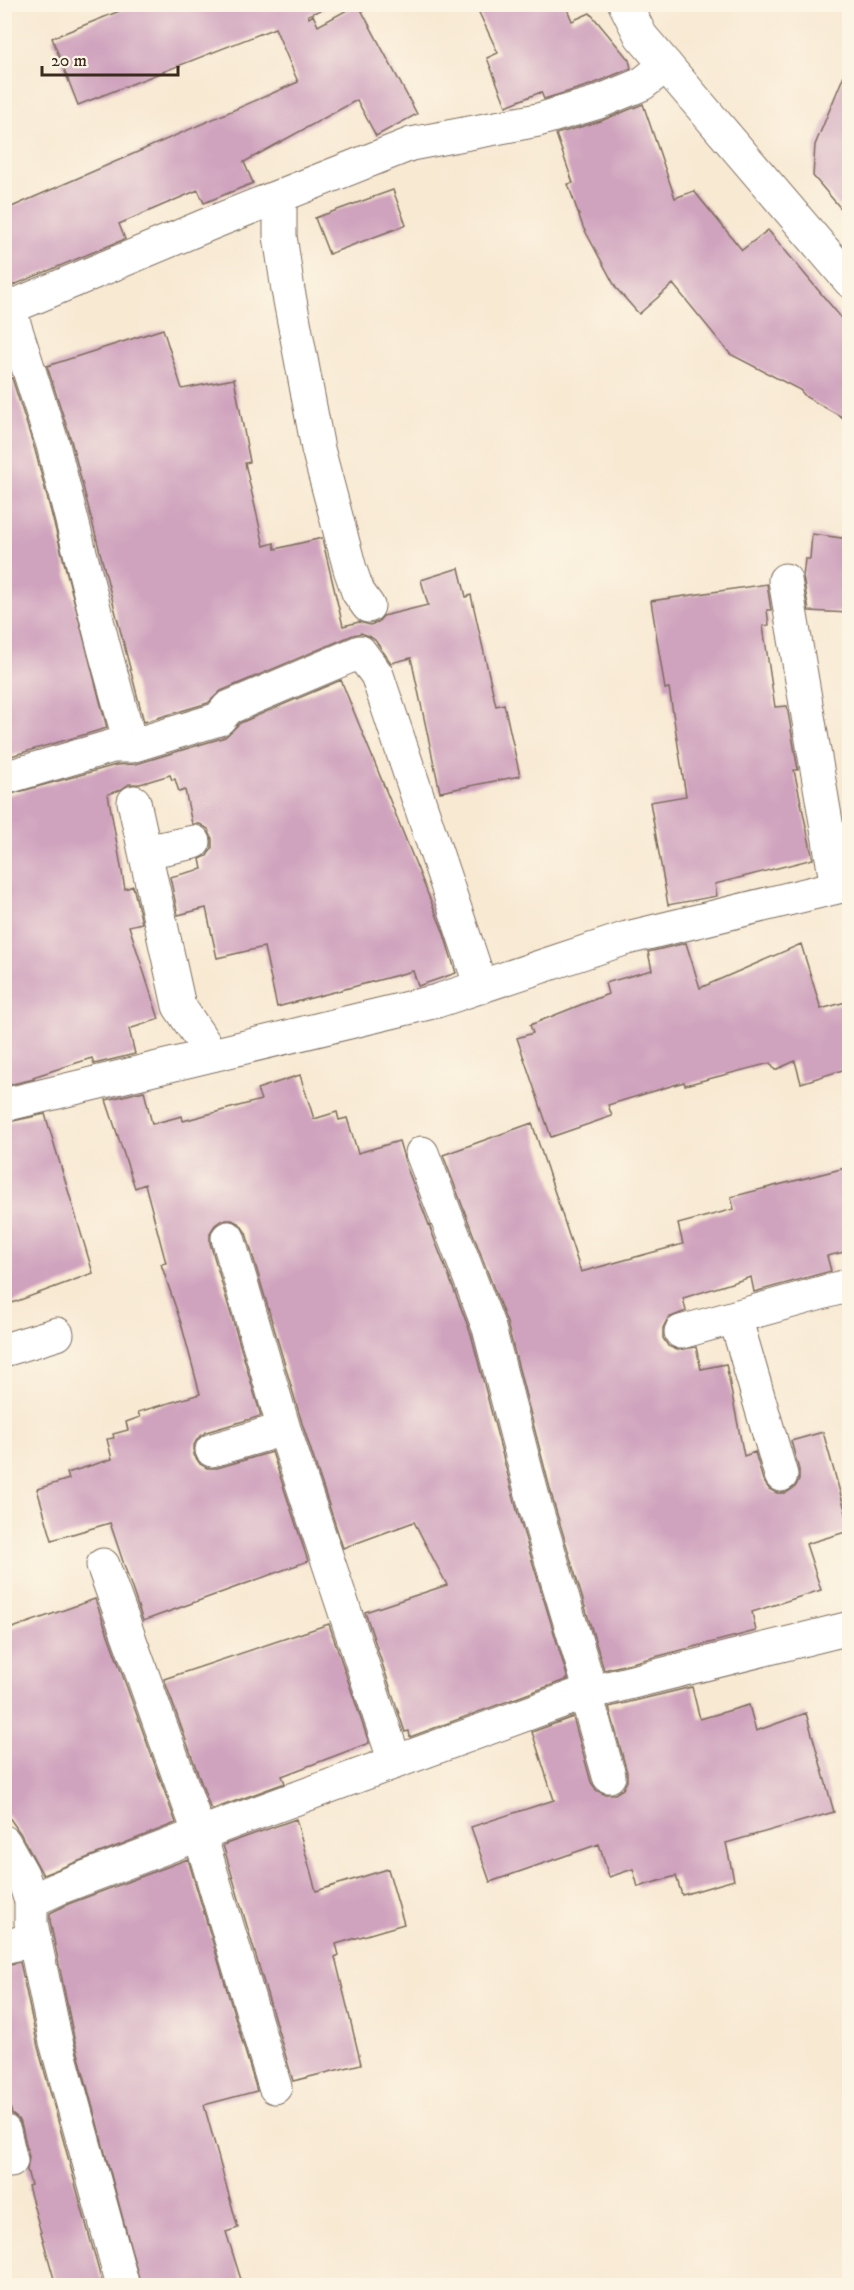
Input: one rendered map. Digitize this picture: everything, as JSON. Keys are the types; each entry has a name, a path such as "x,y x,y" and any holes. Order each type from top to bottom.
{"street":[{"path":"625,4 641,36 849,282"},
{"path":"131,746 53,445 7,309 411,144 538,120 596,103 642,84 666,65"},
{"path":"280,196 281,246 318,449 350,569 358,592 368,606"},
{"path":"4,1105 437,1001 627,938 843,885 785,580"},
{"path":"4,778 113,746 131,746 219,719 228,708 360,652 377,675 481,987"},
{"path":"134,802 178,1006 212,1055"},
{"path":"145,852 194,842"},
{"path":"422,1153 489,1328 536,1509 589,1693 609,1776"},
{"path":"228,1238 284,1429 395,1762"},
{"path":"681,1332 849,1285"},
{"path":"735,1317 781,1475"},
{"path":"4,1350 57,1334"},
{"path":"212,1450 284,1429"},
{"path":"103,1565 200,1835 275,2088"},
{"path":"31,1901 61,1887 395,1762 589,1693 849,1628"},
{"path":"4,1842 22,1874 31,1901 31,1923 19,1943 56,2042 123,2286"}],"building":[{"path":"137,4 328,4 329,7 308,15 309,18 313,15 318,26 358,4 417,114 376,136 357,100 244,162 253,183 204,203 198,190 119,224 125,239 4,289 4,227 11,224 7,209 298,82 275,28 78,105 52,38"},
{"path":"475,4 565,4 572,21 590,13 629,60 631,68 590,85 544,99 541,92 506,106 487,58 498,53"},
{"path":"849,63 849,218 813,176 815,145"},
{"path":"643,104 675,198 694,191 742,250 768,230 849,327 849,421 806,397 800,390 730,354 673,284 639,314 616,288 583,227 568,184 573,183 556,134 601,121"},
{"path":"393,190 406,225 329,254 315,218"},
{"path":"163,329 182,389 234,379 250,462 245,463 264,546 274,543 275,549 322,538 343,626 359,622 370,625 378,622 383,616 428,605 421,580 459,568 466,597 471,595 496,706 504,704 520,776 440,792 411,658 391,663 375,640 361,633 221,691 208,703 144,722 71,440 47,366"},
{"path":"12,378 35,450 107,728 4,758 4,380"},
{"path":"812,534 849,539 849,613 809,611 803,577 805,559 810,559"},
{"path":"767,584 771,610 767,610 769,625 763,626 775,707 787,706 798,770 794,770 813,859 715,884 717,896 668,905 650,802 686,796 669,688 665,689 651,601"},
{"path":"341,680 443,931 456,973 418,986 413,971 277,1007 264,947 217,958 206,908 178,915 170,877 202,869 200,859 207,856 212,848 212,839 208,829 200,824 192,824 185,790 179,792 175,779 172,780 170,775 140,784 129,784 108,794 125,889 133,886 142,923 129,926 159,1019 129,1029 135,1054 94,1064 92,1058 33,1077 34,1079 4,1086 4,796 116,765 136,764 225,737 240,723"},
{"path":"686,943 700,988 801,944 821,1009 849,1001 849,1068 801,1083 795,1061 775,1070 770,1063 685,1085 684,1082 608,1105 612,1116 551,1137 517,1038 533,1033 530,1025 608,994 605,983 652,970 648,952"},
{"path":"300,1075 314,1119 337,1112 339,1120 347,1118 358,1153 399,1141 407,1168 471,1334 518,1514 568,1679 410,1737 409,1731 405,1732 365,1612 447,1585 414,1522 343,1548 302,1423 246,1233 240,1224 232,1220 222,1220 210,1233 210,1243 261,1416 206,1432 198,1438 194,1445 194,1455 200,1464 207,1468 217,1468 272,1452 308,1561 143,1621 110,1523 52,1540 37,1489 69,1479 67,1473 112,1459 107,1439 114,1438 113,1434 128,1430 126,1422 140,1417 138,1412 200,1394 181,1323 161,1264 166,1263 145,1184 135,1188 106,1100 144,1091 152,1124 182,1116 183,1121 261,1100 257,1089"},
{"path":"45,1114 93,1273 4,1306 4,1123"},
{"path":"532,1123 581,1272 683,1244 678,1224 734,1209 731,1197 849,1167 849,1251 827,1256 831,1271 754,1292 751,1277 683,1298 686,1311 668,1318 663,1328 663,1338 668,1346 677,1350 696,1347 701,1369 726,1364 744,1456 755,1452 763,1480 769,1489 777,1493 786,1493 795,1487 799,1480 799,1470 791,1441 823,1432 849,1531 806,1544 821,1590 752,1612 756,1631 604,1670 554,1504 507,1323 443,1155"},
{"path":"95,1599 176,1823 43,1875 20,1833 4,1810 4,1631"},
{"path":"329,1624 369,1743 282,1776 285,1783 211,1810 164,1679"},
{"path":"692,1687 700,1719 749,1705 756,1731 806,1713 834,1812 726,1843 734,1880 682,1895 676,1876 638,1887 633,1869 609,1877 599,1844 490,1882 471,1827 554,1800 532,1732 573,1717 591,1782 596,1790 604,1794 615,1794 623,1789 627,1781 627,1772 609,1707"},
{"path":"296,1819 316,1891 388,1869 404,1924 336,1944 339,1955 335,1957 361,2064 293,2081 223,1845"},
{"path":"188,1859 257,2091 204,2105 238,2228 226,2232 243,2286 141,2286 74,2038 50,1921 50,1913 68,1904"},
{"path":"20,1962 38,2047 103,2286 56,2286 28,2186 31,2185 27,2170 29,2157 22,2127 12,2114 4,2088 4,1965"}]}
